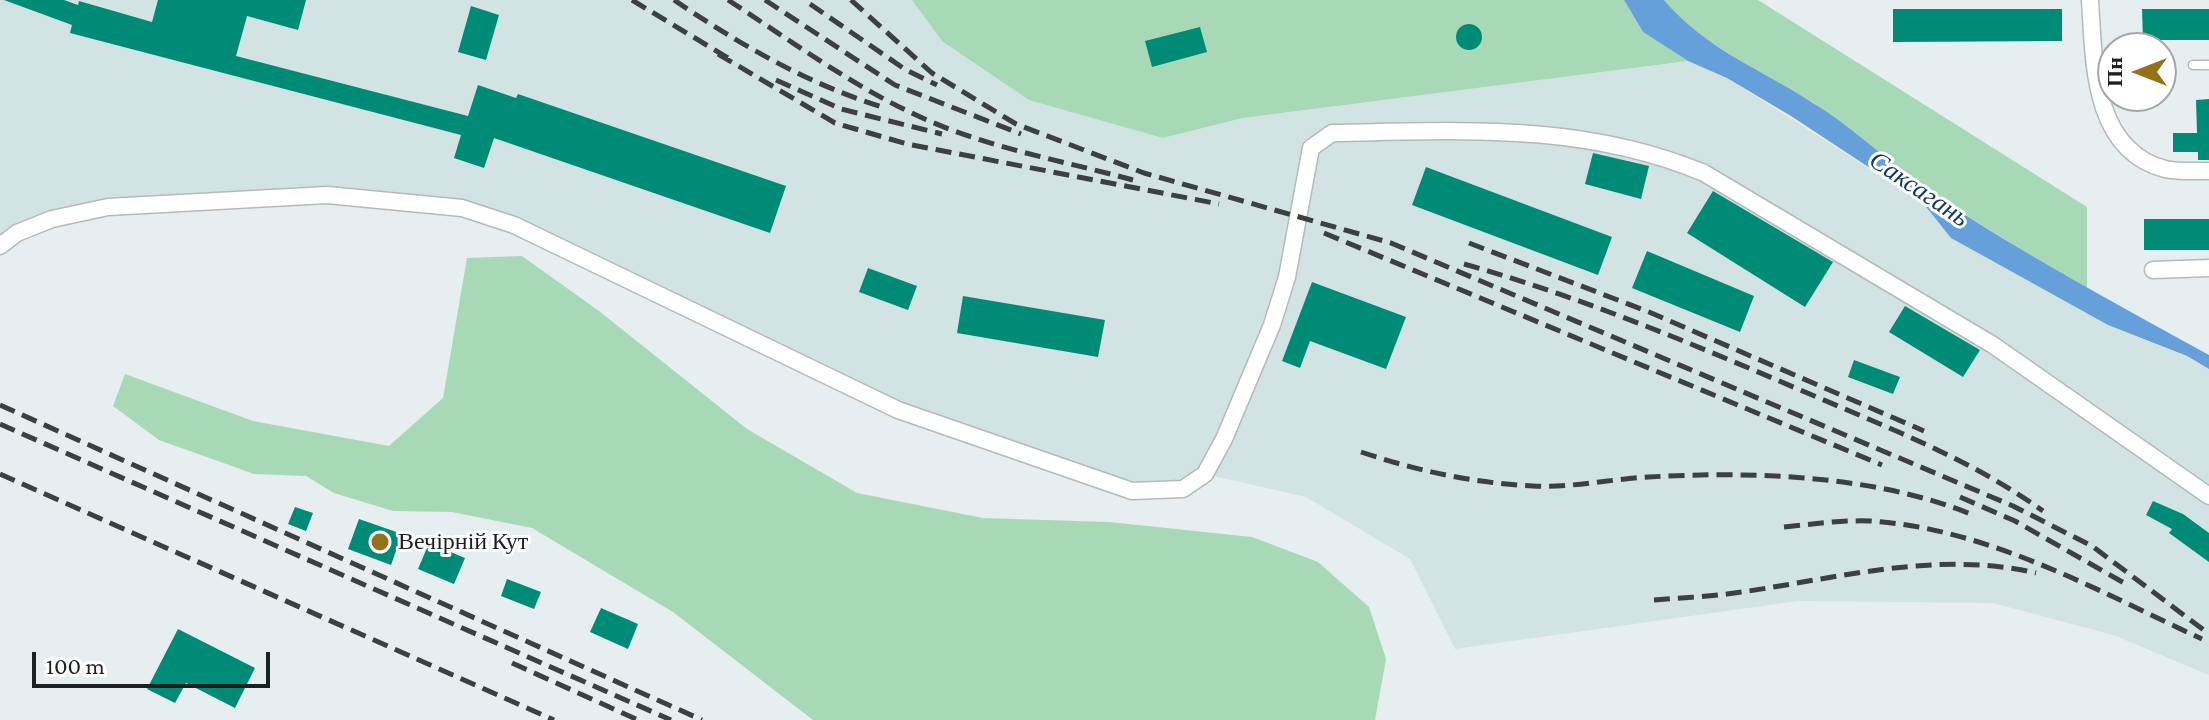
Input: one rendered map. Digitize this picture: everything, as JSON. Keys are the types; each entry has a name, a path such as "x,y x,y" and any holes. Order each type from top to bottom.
{"street":[{"path":"2090,0 2099,89 2115,135 2127,151 2165,169 2209,171"},
{"path":"0,246 17,233 52,219 108,207 327,195 462,208 514,225 898,410 1132,491 1161,492 1183,489 1205,474 1224,439 1272,325 1287,277 1311,148 1332,133 1504,131 1561,135 1607,141 1660,155 1704,173 1993,345 2209,496"},
{"path":"2153,270 2209,268"}],"lane":[{"path":"2193,65 2209,65"}],"shaded area":[{"path":"0,0 912,0 942,41 1163,138 1243,118 1688,61 1727,78 1923,203 1951,238 2108,325 2209,369 2209,675 2113,635 1993,603 1798,601 1455,649 1410,559 1306,497 1205,474 1161,492 898,410 514,225 400,201 108,207 0,246"}],"green space":[{"path":"912,0 1624,0 1643,32 1688,61 1243,118 1163,138 1029,100 942,41"},
{"path":"1664,0 1758,0 2087,207 2087,291 1931,193 1814,103 1770,80 1686,26"},
{"path":"522,256 599,311 747,429 857,493 983,518 1109,522 1252,537 1318,562 1369,607 1386,659 1375,720 813,720 673,612 532,528 452,512 393,511 334,493 306,476 254,474 159,440 113,406 125,374 253,421 389,446 443,398 467,258"}],"water":[{"name":"Саксагань","path":"1624,0 1664,0 1715,45 1829,113 1919,184 1968,217 2209,355 2209,369 2187,356 2108,325 1951,238 1923,203 1791,116 1727,78 1688,61 1643,32"}],"building":[{"path":"4,0 64,0 78,5 79,1 152,22 158,0 306,0 298,30 247,16 236,56 468,116 478,85 516,98 518,94 786,186 770,233 494,138 484,168 454,158 461,135 70,33 72,25"},
{"path":"471,6 499,15 486,60 458,52"},
{"path":"1893,9 2062,9 2062,41 1893,42"},
{"path":"2142,9 2209,9 2209,40 2177,40 2177,32 2143,32"},
{"path":"1469,24 1478,28 1482,37 1478,46 1469,50 1460,46 1456,37 1460,28"},
{"path":"1200,27 1207,52 1152,67 1145,41"},
{"path":"2209,99 2209,160 2198,160 2198,152 2173,152 2173,133 2197,133 2196,100"},
{"path":"1593,153 1649,166 1641,199 1585,184"},
{"path":"1426,167 1612,237 1598,275 1412,205"},
{"path":"1713,191 1833,262 1805,307 1687,233"},
{"path":"2144,219 2209,219 2209,250 2144,250"},
{"path":"1647,251 1754,296 1740,332 1632,288"},
{"path":"868,268 917,286 908,310 859,292"},
{"path":"1312,282 1406,317 1386,369 1310,341 1300,368 1282,361"},
{"path":"963,296 1105,320 1098,357 957,333"},
{"path":"1905,306 1980,350 1963,377 1889,332"},
{"path":"1854,360 1900,377 1893,394 1848,377"},
{"path":"2153,501 2183,514 2209,533 2209,562 2169,533 2172,529 2146,515"},
{"path":"295,507 313,513 306,531 288,524"},
{"path":"359,519 402,534 391,565 348,549"},
{"path":"429,543 465,558 454,584 418,569"},
{"path":"507,579 541,592 534,609 501,596"},
{"path":"601,608 638,624 628,649 590,632"},
{"path":"178,629 255,668 235,708 186,683 175,703 147,689"}],"railway":[{"path":"632,0 728,58"},
{"path":"674,0 801,75 882,107"},
{"path":"728,0 850,79 927,120 1003,147 1133,180"},
{"path":"765,0 895,85 1021,134"},
{"path":"851,0 932,73 1016,124 1144,173 1391,243 2013,506 2092,546 2209,634"},
{"path":"810,4 906,70 937,85"},
{"path":"718,54 835,123 907,144 1219,204"},
{"path":"776,80 841,109 942,134"},
{"path":"1324,233 1882,465"},
{"path":"1469,243 1649,312 1924,431"},
{"path":"1464,264 1551,291 1721,356 1927,445 1987,475 2043,511"},
{"path":"0,405 702,720"},
{"path":"0,424 671,720"},
{"path":"1361,452 1446,475 1533,486 1689,475 1813,479 1896,491 1973,515"},
{"path":"0,474 554,720"},
{"path":"1960,497 2015,521 2126,584"},
{"path":"1784,527 1870,521 1914,526 1957,536 2082,582 2202,639"},
{"path":"1654,600 1727,594 1920,566 1997,566 2036,573"},
{"path":"512,663 638,720"}],"place":[{"name":"Вечірній Кут","path":"380,542"}]}
